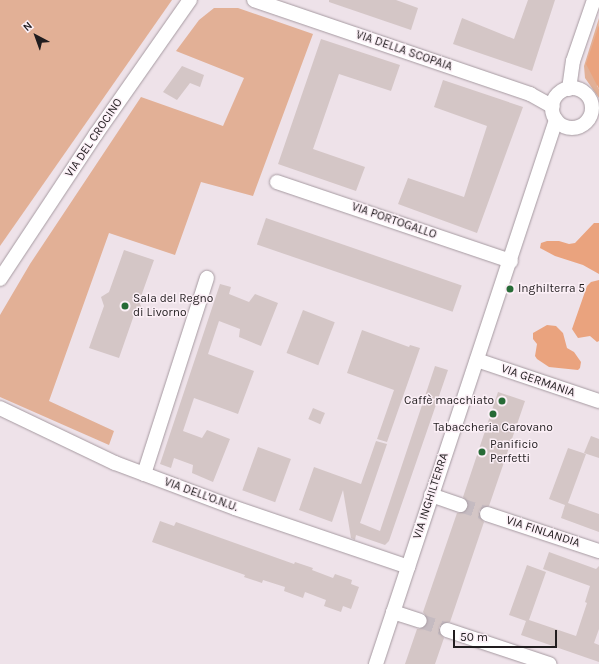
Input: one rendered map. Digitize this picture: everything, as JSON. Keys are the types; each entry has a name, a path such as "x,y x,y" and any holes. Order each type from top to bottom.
{"street":[{"name":"VIA DEL CROCINO","path":"0,279 96,134 190,0"},
{"name":"VIA DELLA SCOPAIA","path":"254,0 522,91 563,100"},
{"name":"VIA INGHILTERRA","path":"376,664 476,360 511,261 563,100 573,61 576,56 594,0"},
{"path":"588,95 594,117 580,126 572,128 566,127 563,100 588,95"},
{"path":"548,147 572,128"},
{"name":"VIA PORTOGALLO","path":"277,182 511,261"},
{"path":"144,474 207,278"},
{"name":"VIA GERMANIA","path":"476,360 599,401"},
{"name":"VIA DELL'O.N.U.","path":"0,408 108,461 234,508 408,567"},
{"path":"431,495 460,505"},
{"name":"VIA FINLANDIA","path":"487,514 599,551"},
{"path":"393,612 420,621"},
{"path":"447,630 549,664"}],"shaded area":[{"path":"0,0 172,0 0,246"},
{"path":"214,8 238,8 313,34 253,196 201,182 175,255 109,233 49,401 114,431 109,445 0,397 0,315 30,264 141,97 223,126 244,78 176,51 199,20"},
{"path":"599,18 597,86 599,89 599,98 585,78 584,66"},
{"path":"599,25 599,89 586,64"},
{"path":"594,223 599,223 599,274 583,265 555,256 540,248 541,243 547,241 559,241 569,244 575,243"},
{"path":"599,280 599,341 597,342 590,336 578,338 572,329 587,286 591,282"},
{"path":"547,325 556,326 563,333 567,348 574,352 581,362 578,370 549,367 537,359 535,356 537,344 533,339 533,333"}],"building":[{"path":"329,0 396,0 418,8 411,30 329,2"},
{"path":"528,0 555,0 532,71 453,44 462,18 514,39"},
{"path":"321,39 400,65 391,91 339,74 313,149 365,167 356,191 278,164"},
{"path":"182,66 204,75 200,87 190,83 177,100 163,92"},
{"path":"443,80 523,107 477,233 398,204 408,178 464,197 487,126 434,107"},
{"path":"266,218 462,285 453,312 257,244"},
{"path":"124,250 154,260 139,302 143,310 134,315 119,358 89,348 104,306 101,297 109,292"},
{"path":"220,284 231,287 229,294 249,302 255,294 278,303 261,346 239,337 240,329 219,321 208,354 254,371 238,414 194,398 183,431 202,438 207,430 230,439 213,482 192,473 193,465 174,458 171,468 160,464"},
{"path":"303,310 335,322 318,365 287,353"},
{"path":"362,330 409,347 410,345 420,348 387,442 377,439 394,390 347,373"},
{"path":"435,366 448,370 389,541 385,545 356,535 355,540 351,538 343,490 332,522 299,510 314,467 361,484 376,441 387,444 360,523 380,531"},
{"path":"498,392 525,401 489,506 485,506 479,511 479,516 484,522 450,622 445,622 439,627 439,632 444,638 435,664 405,664 417,629 422,629 428,624 428,619 423,612 457,513 462,513 468,508 468,503 463,497"},
{"path":"313,408 325,413 320,424 308,419"},
{"path":"591,436 599,439 599,458 584,453"},
{"path":"258,447 291,459 275,502 242,490"},
{"path":"568,448 586,454 568,503 599,514 599,532 561,518 565,505 549,499"},
{"path":"160,521 174,526 176,522 294,564 295,562 313,568 312,570 333,578 335,574 352,580 351,584 359,587 351,609 343,606 341,612 324,606 326,600 305,592 303,598 284,591 285,587 263,580 262,583 244,577 245,575 152,542"},
{"path":"549,552 596,569 599,566 599,629 594,643 599,645 599,662 521,635 526,621 509,615 527,565 546,572 529,620 576,636 587,603 585,602 590,586 543,569"}],"tunnel":[{"path":"460,505 487,514"},
{"path":"420,621 447,630"}],"place":[{"name":"Inghilterra 5","path":"510,289"},
{"name":"Sala del Regno di Livorno","path":"125,306"},
{"name":"Caffè macchiato","path":"502,401"},
{"name":"Tabaccheria Carovano","path":"493,414"},
{"name":"Panificio Perfetti","path":"482,452"}]}
